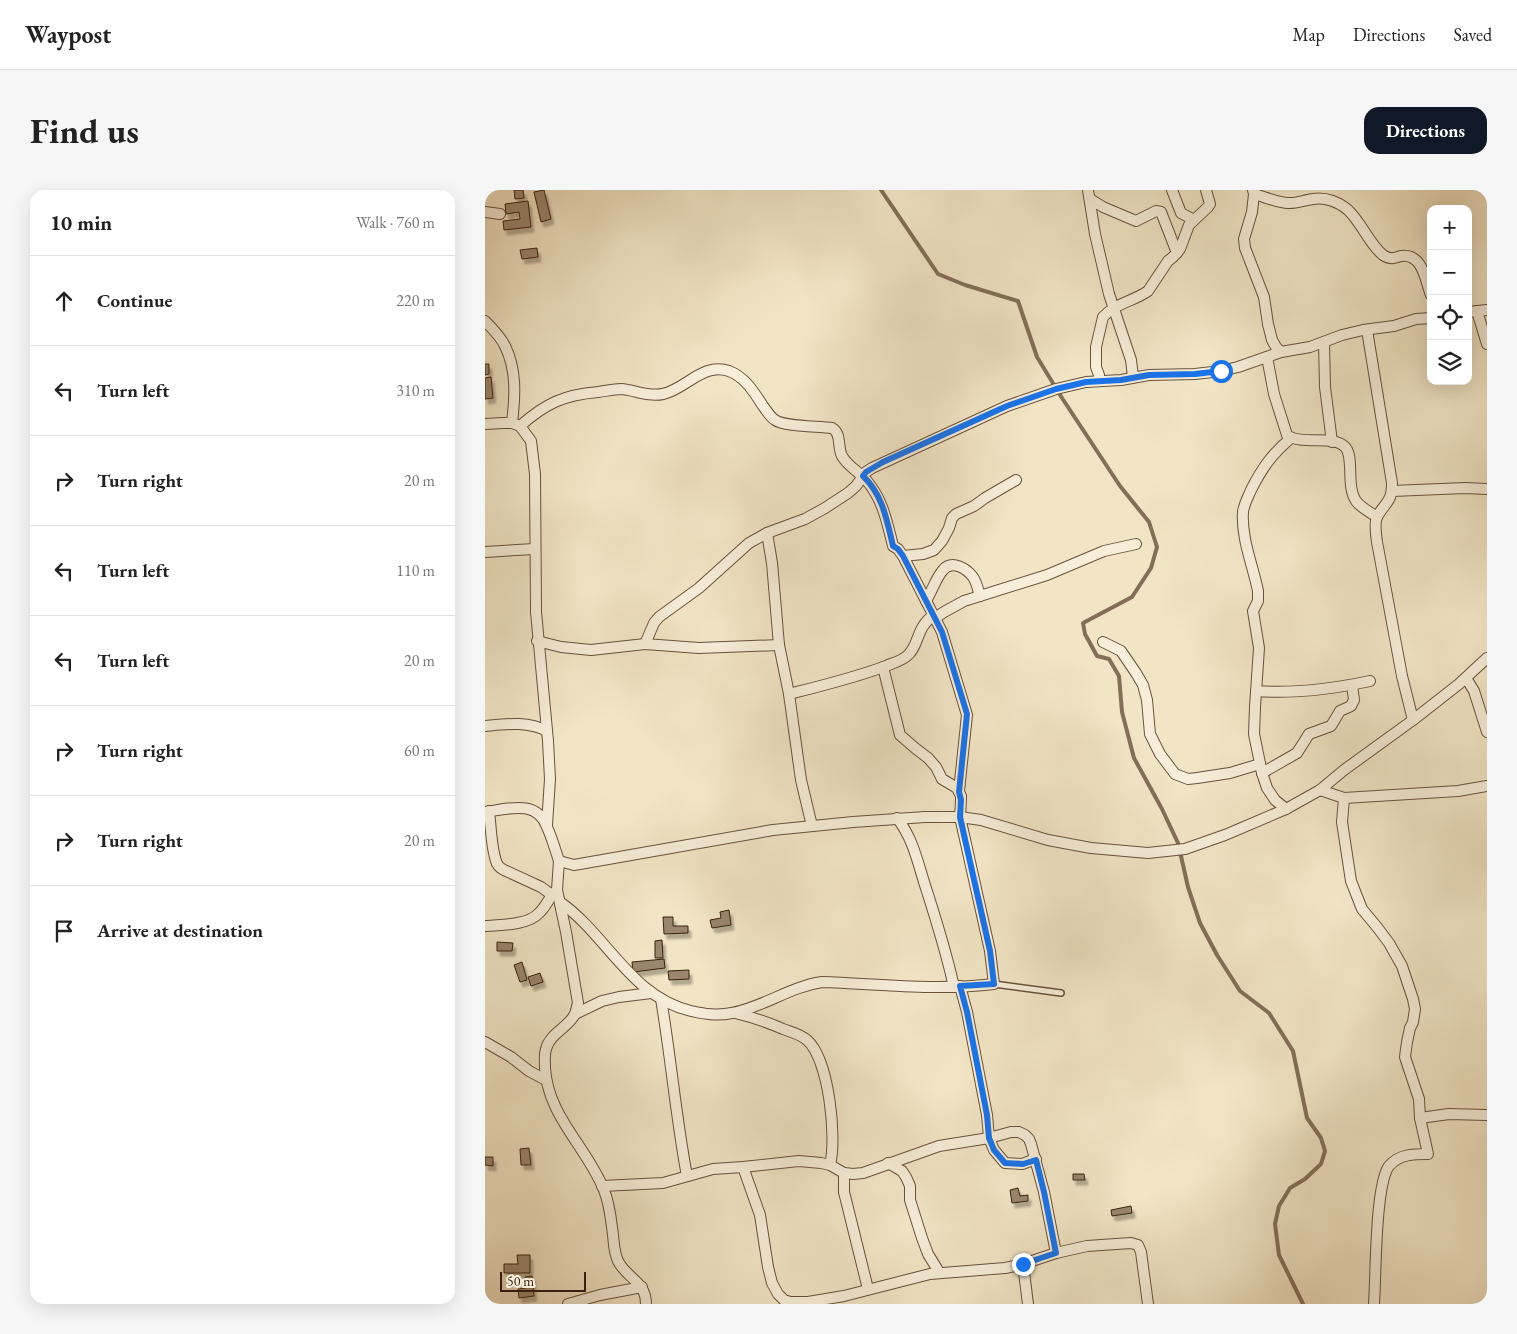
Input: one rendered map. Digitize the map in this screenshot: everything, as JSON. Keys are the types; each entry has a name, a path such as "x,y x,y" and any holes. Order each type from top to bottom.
{"street":[{"path":"1172,190 1181,213 1194,220"},
{"path":"1097,382 1099,375 1096,347 1101,331 1101,322 1106,314 1114,308 1148,290 1168,261 1177,253 1187,228 1210,204 1206,190"},
{"path":"1281,352 1276,348 1272,340 1264,297 1245,248 1244,239 1252,212 1253,192 1285,203 1320,198 1343,206 1359,223 1383,255 1390,259 1406,256 1413,258 1418,262 1427,282"},
{"path":"1089,194 1103,207 1136,221 1156,211 1161,212 1177,253"},
{"path":"1089,194 1092,221 1114,308 1131,360 1133,377"},
{"path":"485,212 500,214"},
{"path":"1478,311 1487,344"},
{"path":"645,644 654,623 659,617 699,588 749,543 767,532 788,526 825,508 849,493 866,472 883,462 1007,406 1050,390 1071,385 1149,375 1195,374 1221,371 1281,352 1310,347 1342,335 1427,318"},
{"path":"485,322 505,345 511,362 515,390 516,425"},
{"path":"1367,330 1391,470 1392,491 1390,500 1377,517 1375,524 1377,542 1402,676 1413,720"},
{"path":"1324,342 1325,387 1332,442"},
{"path":"1267,358 1274,394 1287,435 1291,438 1332,442 1340,444 1346,449 1349,461 1351,492 1357,502 1377,517"},
{"path":"516,425 553,402 569,396 622,389 639,394 662,394 680,387 700,373 720,369 738,375 747,383 769,415 777,422 832,428 835,430 839,437 841,453 849,465 863,476 875,491 889,528 893,546 903,556 935,617 949,653 967,714 959,792 961,800 960,817 990,951 994,984 906,987 822,982 807,985 734,1013 706,1014 682,1009 651,993 635,979 585,923 561,902"},
{"path":"485,424 503,422 516,425 526,432 531,441 535,474 534,549 537,641 547,730 550,779 547,825"},
{"path":"1286,809 1275,800 1267,788 1254,734 1259,648 1253,611 1258,601 1258,592 1245,537 1243,511 1263,468 1272,456 1291,438"},
{"path":"903,556 923,554 934,550 942,541 952,518 956,514 974,506 1016,480"},
{"path":"1392,491 1487,489"},
{"path":"767,532 772,563 779,645 789,694 800,771 812,826"},
{"path":"789,694 860,676 902,659 909,655 921,628 927,620 964,601 1047,575 1104,551 1136,544"},
{"path":"485,552 534,549"},
{"path":"926,601 943,569 951,565 962,568 974,578 980,596"},
{"path":"537,641 561,647 591,650 645,644 699,648 779,645"},
{"path":"1103,642 1121,651 1136,673 1143,685 1147,700 1150,734 1160,754 1175,774 1188,779 1261,768 1297,753 1309,734 1331,726 1340,711 1351,706 1354,700 1352,685"},
{"path":"559,861 574,865 773,830 897,818 960,817 981,820 1070,845 1142,853 1185,849 1286,809 1320,790 1344,770 1413,720 1466,678 1487,658"},
{"path":"883,667 900,735 928,758 936,767 942,779 952,784 959,792"},
{"path":"1466,678 1474,691 1487,732"},
{"path":"1256,691 1278,693 1333,689 1370,681"},
{"path":"485,726 529,724 547,730"},
{"path":"1320,790 1344,798 1458,791 1487,786"},
{"path":"1344,798 1342,822 1351,881 1362,909 1389,943 1402,966 1413,998 1415,1009 1405,1057 1419,1099 1420,1118 1428,1154 1403,1155 1389,1167 1384,1180 1380,1200 1375,1260 1374,1304"},
{"path":"485,926 532,919 541,911 555,892 559,861 547,825 540,814 527,808 510,808 487,812 494,852 499,866 504,870 555,892 561,902 577,1003 575,1014 567,1025 549,1040 545,1060 546,1080 557,1112 602,1186 609,1208 617,1260 622,1268 642,1287 645,1292 646,1304"},
{"path":"897,818 914,846 971,1028 987,1115 989,1138 994,1150 1005,1163 1023,1164 1036,1160"},
{"path":"575,1014 603,1001 651,993"},
{"path":"661,999 676,1112 687,1176"},
{"path":"734,1013 759,1019 799,1035 813,1048 820,1061 828,1090 833,1150 830,1165"},
{"path":"485,1042 546,1080"},
{"path":"1420,1118 1449,1114 1487,1115"},
{"path":"602,1186 663,1183 713,1169 799,1161 830,1165 844,1173 863,1173 939,1146 1019,1132 1029,1139 1036,1160 1056,1253"},
{"path":"888,1163 906,1177 910,1186 910,1200 922,1238 928,1254 939,1272"},
{"path":"743,1167 760,1215 772,1283 777,1294 783,1300 797,1303 845,1296 939,1272 1005,1268 1056,1253 1101,1244 1131,1243 1137,1245 1141,1252 1148,1304"},
{"path":"844,1173 844,1192 868,1289"},
{"path":"1023,1264 1028,1304"},
{"path":"568,1304 600,1295 642,1287"}],"lane":[{"path":"994,984 1061,993"}],"building":[{"path":"514,190 523,190 524,198 515,199"},
{"path":"544,190 551,219 541,222 534,192"},
{"path":"528,201 531,227 504,230 503,221 520,219 519,212 506,214 505,204"},
{"path":"537,248 538,257 522,259 520,250"},
{"path":"485,364 489,364 489,374 485,375"},
{"path":"491,377 493,398 485,399 485,378"},
{"path":"729,910 731,925 712,928 710,920 721,918 720,912"},
{"path":"663,917 673,917 673,926 688,926 688,933 664,934"},
{"path":"662,940 663,958 655,958 655,941"},
{"path":"497,942 513,943 512,951 497,951"},
{"path":"664,959 665,968 633,972 632,962"},
{"path":"522,962 527,980 520,982 514,965"},
{"path":"689,970 689,979 669,980 668,971"},
{"path":"540,973 543,982 531,986 528,977"},
{"path":"529,1148 531,1165 521,1165 520,1149"},
{"path":"485,1157 493,1157 493,1166 485,1165"},
{"path":"1073,1174 1084,1174 1085,1180 1073,1180"},
{"path":"1018,1188 1020,1196 1028,1195 1028,1201 1012,1203 1010,1190"},
{"path":"1131,1206 1132,1213 1112,1216 1111,1210"},
{"path":"517,1255 530,1255 530,1273 504,1273 504,1264 518,1264"},
{"path":"532,1276 534,1296 519,1298 518,1289 526,1288 525,1277"}],"waterway":[{"path":"881,190 938,274 965,285 1018,301 1037,357 1120,486 1149,522 1157,547 1151,568 1132,597 1083,623 1085,634 1097,656 1109,659 1119,676 1122,712 1134,758 1178,843 1188,887 1200,923 1217,955 1240,991 1269,1013 1293,1051 1307,1118 1321,1138 1325,1151 1321,1164 1305,1179 1290,1188 1279,1206 1275,1224 1279,1255 1303,1304"}],"route":[{"path":"1023,1264 1056,1253 1044,1192 1036,1160 1023,1164 1005,1163 994,1150 989,1138 987,1115 972,1036 960,986 994,984 990,951 960,817 961,796 959,792 967,714 942,632 903,556 893,546 887,517 875,491 863,476 866,472 883,462 1007,406 1044,392 1086,382 1121,380 1136,376 1221,371"}]}
